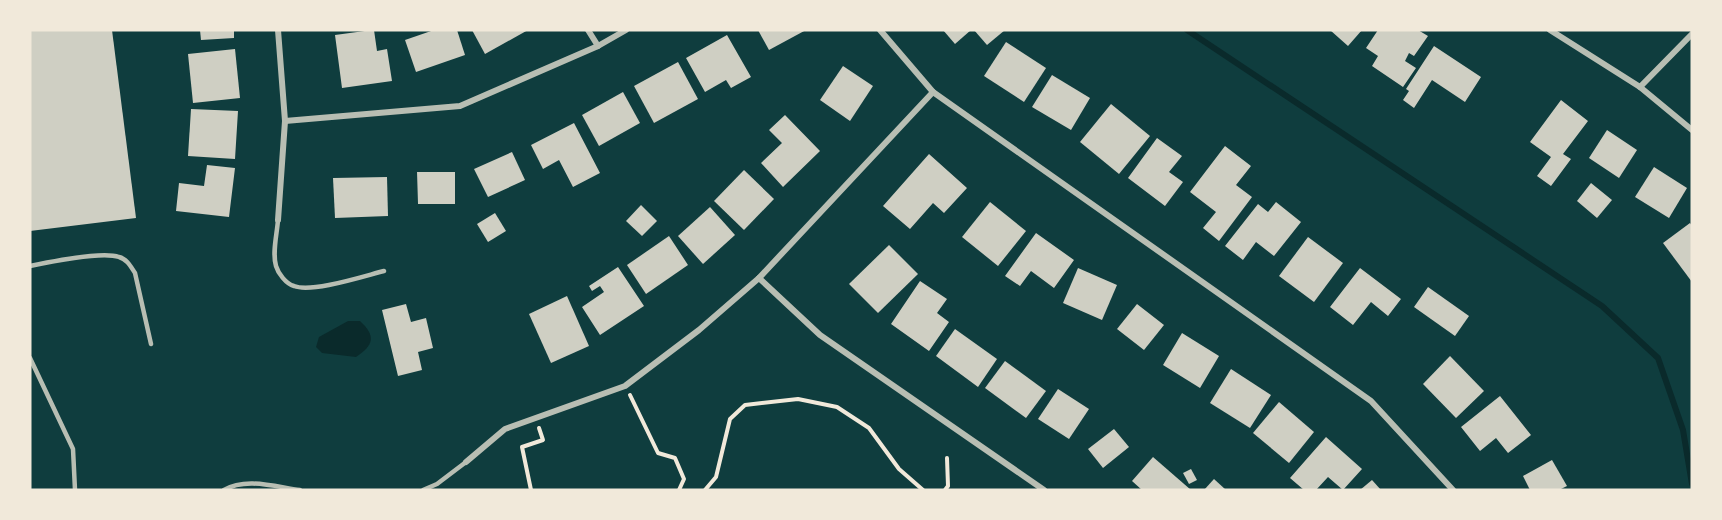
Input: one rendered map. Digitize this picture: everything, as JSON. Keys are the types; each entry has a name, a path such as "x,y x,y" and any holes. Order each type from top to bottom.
{"street":[{"path":"278,30 285,121 278,220"},
{"path":"588,30 598,46"},
{"path":"285,121 460,106 598,46 626,30"},
{"path":"880,30 933,92 1371,400 1453,490"},
{"path":"1550,30 1640,87 1692,130"},
{"path":"1640,87 1692,34"},
{"path":"466,462 505,429 625,386 699,330 759,278 933,92"},
{"path":"759,278 820,335 1044,490"}],"lane":[{"path":"278,220 276,268 286,282 294,287 312,288 384,271"},
{"path":"30,266 101,255 119,257 129,263 135,273 151,344"},
{"path":"30,358 73,448 75,490"},
{"path":"423,490 437,484 466,462"},
{"path":"224,490 233,485 254,484 300,490"}],"path":[{"path":"625,386 658,453 675,458 684,479 679,490"},
{"path":"705,490 716,477 730,419 745,405 798,399 837,407 869,428 899,469 923,490"},
{"path":"531,490 522,447 543,440 535,418"},
{"path":"945,490 948,486 947,458"}],"water":[{"path":"348,321 360,321 369,331 371,340 362,353 356,357 322,353 316,347 319,337"}],"building":[{"path":"30,30 112,30 136,218 30,231"},
{"path":"200,30 234,30 234,38 201,40"},
{"path":"374,30 377,51 387,49 392,81 342,88 335,35"},
{"path":"434,30 457,30 465,55 416,72 405,40"},
{"path":"472,30 528,30 485,54"},
{"path":"758,30 806,30 769,50"},
{"path":"943,30 971,30 955,44"},
{"path":"974,30 1005,30 987,45"},
{"path":"1330,30 1362,30 1348,46"},
{"path":"1378,30 1418,30 1428,36 1414,56 1409,53 1405,61 1416,68 1403,87 1372,66 1378,56 1366,48"},
{"path":"727,35 751,77 731,88 726,80 705,92 686,58"},
{"path":"1006,42 1046,68 1024,102 984,76"},
{"path":"1434,46 1481,77 1465,102 1432,80 1414,108 1403,100 1409,91 1406,89"},
{"path":"235,49 240,98 193,103 188,54"},
{"path":"678,62 698,99 654,123 634,86"},
{"path":"843,66 873,86 850,121 820,100"},
{"path":"1052,75 1090,98 1071,130 1032,107"},
{"path":"623,92 640,123 599,146 582,115"},
{"path":"1561,100 1588,121 1563,154 1571,159 1551,186 1537,176 1551,157 1530,142"},
{"path":"1111,104 1150,136 1119,174 1080,142"},
{"path":"191,109 238,111 235,159 188,156"},
{"path":"785,115 820,151 783,187 761,163 782,143 769,130"},
{"path":"574,123 600,173 573,187 559,160 543,169 531,145"},
{"path":"1607,130 1637,150 1619,178 1589,158"},
{"path":"1157,138 1182,156 1169,172 1183,182 1165,206 1128,178"},
{"path":"1225,146 1251,166 1236,185 1252,197 1219,241 1203,228 1216,212 1190,192"},
{"path":"512,152 525,180 488,197 474,169"},
{"path":"929,154 967,188 944,213 933,203 910,229 883,206"},
{"path":"207,165 235,168 229,217 176,211 179,183 204,186"},
{"path":"1654,167 1687,188 1669,218 1635,197"},
{"path":"744,170 774,199 744,230 714,201"},
{"path":"417,172 455,172 455,204 418,204"},
{"path":"387,177 388,216 335,218 333,178"},
{"path":"1591,183 1612,200 1597,218 1577,201"},
{"path":"990,202 1026,231 998,266 962,237"},
{"path":"1276,202 1301,222 1274,256 1256,242 1243,260 1225,246 1258,204 1268,212"},
{"path":"641,205 657,221 642,236 626,221"},
{"path":"710,207 735,235 703,264 678,236"},
{"path":"495,213 506,231 488,242 477,224"},
{"path":"1690,223 1692,226 1692,282 1663,243"},
{"path":"1036,233 1074,260 1054,288 1031,271 1020,286 1005,276"},
{"path":"669,236 688,265 646,294 627,265"},
{"path":"1308,237 1343,263 1314,302 1279,276"},
{"path":"889,245 918,274 878,313 849,284"},
{"path":"618,267 644,306 600,335 582,307 604,292 600,286 592,291 589,286"},
{"path":"1078,268 1117,285 1102,320 1063,303"},
{"path":"1360,268 1401,299 1388,316 1371,302 1353,325 1330,307"},
{"path":"920,281 947,299 937,313 949,322 929,351 891,324"},
{"path":"1428,287 1469,316 1455,336 1414,307"},
{"path":"567,296 589,346 551,363 529,314"},
{"path":"406,304 411,322 426,318 433,348 418,352 422,370 398,376 382,310"},
{"path":"1137,304 1164,325 1144,350 1117,329"},
{"path":"955,329 997,359 978,387 936,356"},
{"path":"1182,333 1219,356 1200,388 1163,365"},
{"path":"1450,356 1484,391 1456,418 1423,384"},
{"path":"1005,361 1046,391 1026,418 985,388"},
{"path":"1231,369 1271,395 1250,428 1210,403"},
{"path":"1058,389 1089,409 1069,439 1038,419"},
{"path":"1500,396 1531,435 1508,453 1496,438 1480,451 1461,427"},
{"path":"1279,402 1314,432 1289,463 1253,433"},
{"path":"1114,429 1129,447 1103,468 1088,449"},
{"path":"1326,437 1362,469 1343,490 1328,477 1316,490 1304,490 1290,478"},
{"path":"1153,457 1191,490 1142,490 1132,481"},
{"path":"1552,460 1567,486 1559,490 1530,490 1523,476"},
{"path":"1191,469 1197,480 1189,484 1183,473"},
{"path":"1214,479 1226,490 1204,490"},
{"path":"1372,480 1381,490 1360,490"}],"waterway":[{"path":"1187,30 1602,306 1658,358 1683,430 1692,484"}]}
